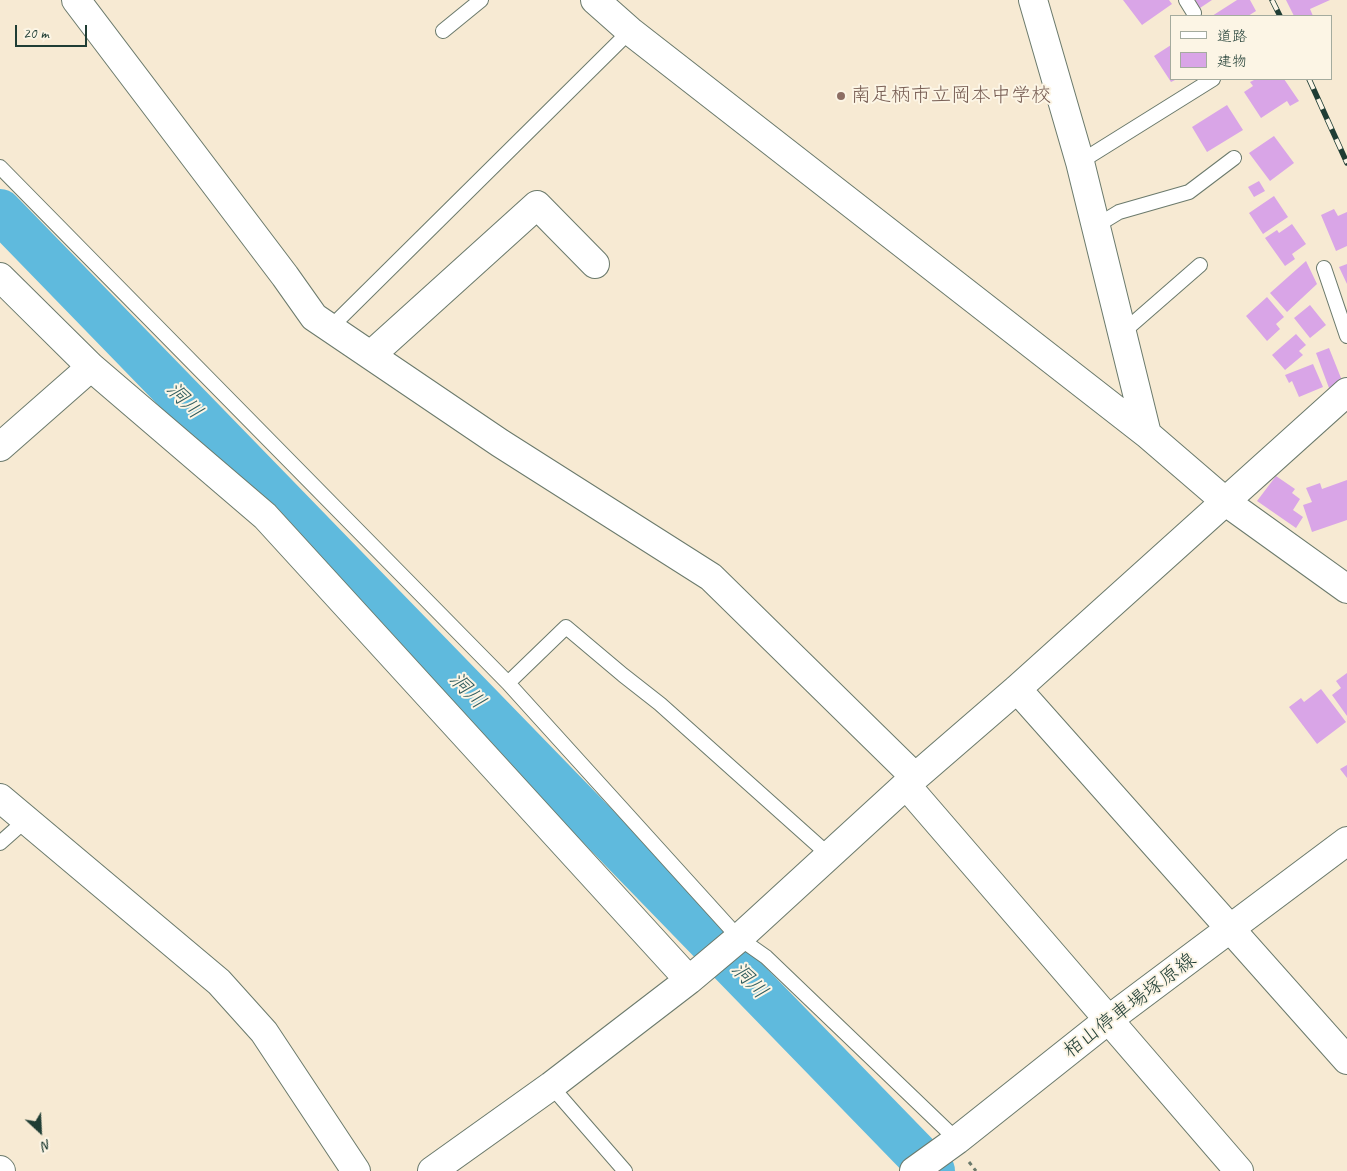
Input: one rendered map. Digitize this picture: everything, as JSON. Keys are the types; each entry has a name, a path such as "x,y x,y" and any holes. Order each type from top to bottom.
{"street":[{"path":"76,0 314,317 329,329 371,355 500,443 711,577 911,781 1108,1020 1239,1171"},
{"path":"595,0 630,32 1147,434 1226,502 1347,589"},
{"path":"1033,0 1080,162 1147,434"},
{"path":"371,355 537,205 595,264"},
{"path":"0,277 91,367 265,516 689,980"},
{"path":"0,447 91,367"},
{"path":"432,1171 550,1086 689,980 739,938 911,781 1017,689 1347,392"},
{"path":"1017,689 1347,1060"},
{"path":"0,798 219,982 264,1032 356,1171"},
{"name":"栢山停車場塚原線","path":"914,1171 957,1140 1108,1020 1231,930 1347,841"}],"lane":[{"path":"443,31 481,0"},
{"path":"1186,0 1194,13"},
{"path":"329,329 630,32"},
{"path":"1080,162 1211,80"},
{"path":"1096,226 1119,212 1189,192 1234,158"},
{"path":"0,167 508,683 739,938 766,958 957,1140"},
{"path":"1122,333 1200,265"},
{"path":"1324,268 1347,336"},
{"path":"508,683 566,626 660,704 830,856"},
{"path":"0,843 26,820"},
{"path":"550,1086 625,1171"}],"building":[{"path":"1123,0 1169,0 1172,4 1142,25"},
{"path":"1195,0 1212,0 1200,8"},
{"path":"1237,0 1250,0 1256,11 1250,15 1214,15"},
{"path":"1286,0 1330,0 1310,9 1313,15 1294,15"},
{"path":"1170,46 1170,80 1175,80 1171,82 1154,56"},
{"path":"1254,80 1285,80 1299,101 1290,106 1287,101 1261,118 1244,92 1253,86 1250,82"},
{"path":"1227,105 1243,130 1207,152 1192,127"},
{"path":"1274,136 1294,163 1270,181 1249,153"},
{"path":"1259,181 1265,191 1254,197 1248,187"},
{"path":"1274,196 1288,217 1263,234 1249,213"},
{"path":"1334,209 1338,216 1347,212 1347,246 1336,251 1321,215"},
{"path":"1292,224 1306,244 1292,254 1295,259 1285,266 1265,238 1277,230 1279,233"},
{"path":"1306,261 1317,284 1287,312 1270,293"},
{"path":"1347,264 1347,284 1339,267"},
{"path":"1267,297 1284,317 1276,324 1280,329 1267,341 1246,316"},
{"path":"1310,305 1326,325 1310,338 1294,318"},
{"path":"1296,334 1306,345 1299,351 1303,355 1285,370 1272,355"},
{"path":"1329,348 1343,383 1329,388 1316,353"},
{"path":"1313,364 1323,387 1299,397 1292,381 1289,383 1285,375"},
{"path":"1276,476 1295,489 1292,493 1300,499 1293,510 1303,517 1296,528 1257,501"},
{"path":"1347,480 1347,520 1312,532 1303,505 1312,502 1306,488 1320,483 1322,489"},
{"path":"1347,673 1347,716 1332,695 1341,688 1336,681"},
{"path":"1321,689 1346,722 1317,744 1289,707 1301,698 1304,702"},
{"path":"1347,765 1347,778 1340,769"}],"waterway":[{"name":"洞川","path":"0,211 933,1171"}],"railway":[{"path":"1272,0 1280,15"},
{"path":"1309,80 1347,163"}],"place":[{"name":"南足柄市立岡本中学校","path":"841,96"}]}
